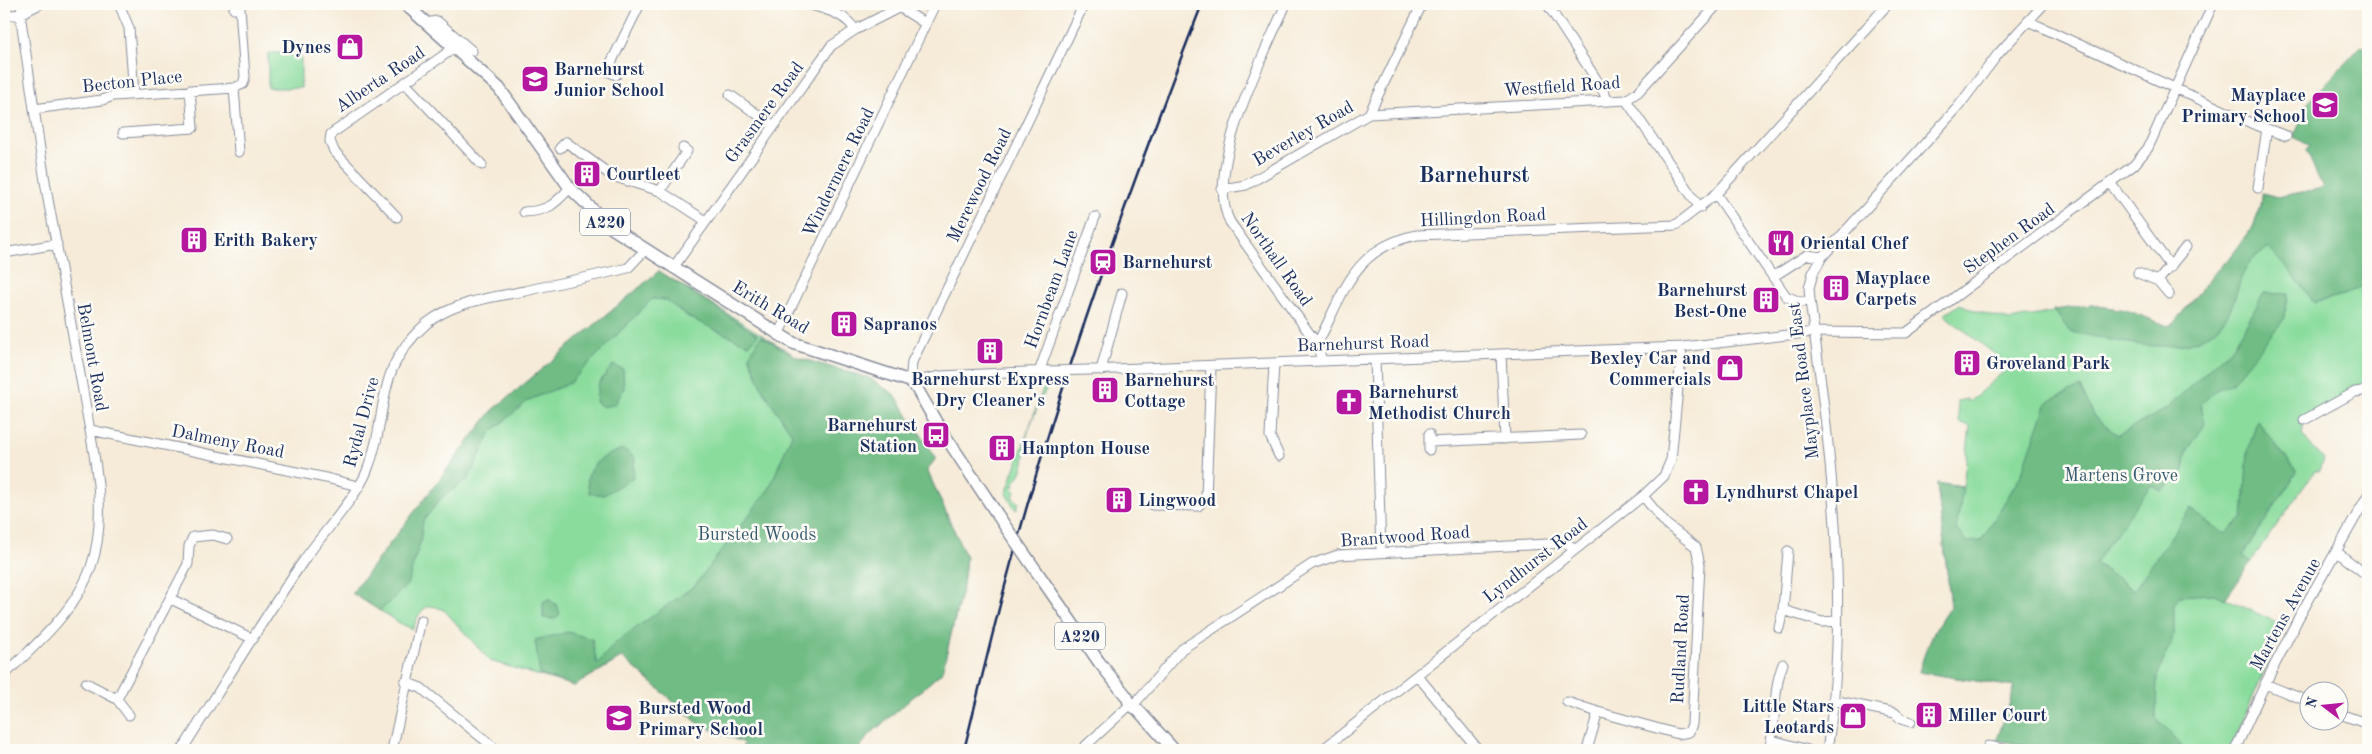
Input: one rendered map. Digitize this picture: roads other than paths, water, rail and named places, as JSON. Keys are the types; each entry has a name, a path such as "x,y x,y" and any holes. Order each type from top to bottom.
{"main road":[{"name":"Erith Road","path":"406,4 499,88 570,188 612,228 778,335 811,350 913,382"},
{"name":"A220","path":"913,382 936,422 1007,529 1099,662 1174,750"}],"street":[{"path":"20,14 23,4"},
{"path":"4,16 20,14 40,4"},
{"path":"119,4 129,28 134,94"},
{"path":"616,75 607,71 640,4"},
{"path":"808,4 843,16 849,20 856,30"},
{"name":"Windermere Road","path":"778,335 935,4"},
{"name":"Merewood Road","path":"913,382 911,373 912,362 1084,4"},
{"name":"Northall Road","path":"1286,4 1234,127 1222,189 1222,203 1230,222 1317,344 1322,360"},
{"name":"Beverley Road","path":"1222,189 1246,185 1369,114 1422,4"},
{"path":"1547,4 1600,85 1608,101"},
{"name":"Westfield Road","path":"1369,114 1626,100 1638,92 1718,4"},
{"path":"1810,301 1792,300 1786,296 1716,194 1888,4"},
{"name":"Mayplace Road East","path":"1827,750 1833,700 1837,622 1832,482 1809,288 1813,273 1822,257 1958,107 1998,54 2044,4"},
{"name":"Stephen Road","path":"1814,332 1906,333 2111,184 2134,165 2148,148 2213,4"},
{"path":"903,6 926,24"},
{"name":"Grasmere Road","path":"673,268 831,46 856,30 903,6"},
{"path":"234,9 240,8 245,77 243,84 234,88 239,152"},
{"name":"Belmont Road","path":"4,675 66,610 91,567 98,537 99,508 90,430 56,244 20,14"},
{"path":"426,23 437,21 472,51"},
{"path":"2028,22 2286,136"},
{"name":"Alberta Road","path":"397,217 334,151 330,141 331,134 338,127 447,53 453,46"},
{"path":"405,83 482,165"},
{"name":"Becton Place","path":"34,109 134,94 234,88"},
{"path":"124,133 193,128 190,90"},
{"path":"730,95 774,126"},
{"path":"1626,100 1700,208"},
{"path":"2258,188 2267,129"},
{"path":"562,143 612,176 660,191 706,221"},
{"path":"660,191 687,151 683,148"},
{"path":"2111,184 2171,267"},
{"path":"524,212 541,211 554,205 570,188"},
{"name":"Hillingdon Road","path":"1317,344 1349,278 1366,260 1388,245 1404,238 1417,235 1676,225 1716,194"},
{"name":"Hornbeam Lane","path":"1043,372 1095,217"},
{"path":"4,253 56,244"},
{"path":"2158,281 2186,247"},
{"name":"Rydal Drive","path":"182,750 304,560 367,472 377,438 385,389 394,362 407,344 427,323 452,309 478,301 628,268 645,250"},
{"path":"1774,276 1807,255 1822,257"},
{"path":"2138,273 2158,281 2169,294"},
{"path":"1101,370 1122,293"},
{"name":"Barnehurst Road","path":"913,382 941,376 1682,347 1814,332"},
{"name":"Lyndhurst Road","path":"1322,750 1643,496 1664,476 1671,460 1682,347"},
{"path":"1502,354 1505,439"},
{"path":"1375,359 1381,552"},
{"path":"1274,363 1270,436 1279,456"},
{"path":"1152,505 1198,506 1206,498 1211,366"},
{"path":"2304,420 2355,392 2368,390"},
{"name":"Dalmeny Road","path":"90,430 358,486"},
{"path":"1429,442 1581,435"},
{"name":"Martens Avenue","path":"2235,750 2265,684 2368,495"},
{"name":"Rudland Road","path":"1567,702 1678,734 1689,732 1692,724 1700,565 1696,547 1666,524 1643,496"},
{"path":"117,699 171,600 188,564 189,546 193,536 213,535 227,539"},
{"name":"Brantwood Road","path":"1081,750 1132,703 1182,649 1312,564 1338,555 1381,552 1567,543 1574,550"},
{"path":"1779,628 1784,610 1788,551"},
{"path":"2337,552 2368,576"},
{"path":"171,600 254,639"},
{"path":"1784,610 1822,622 1837,622"},
{"path":"392,750 405,682 420,620"},
{"path":"1769,750 1776,715 1777,678 1783,664"},
{"path":"1417,675 1477,748"},
{"path":"405,682 421,688 497,750"},
{"path":"86,683 117,699 129,715"},
{"path":"2265,684 2300,698"},
{"path":"1833,700 1895,713 1902,719 1911,722"},
{"path":"1586,750 1598,712"},
{"path":"2350,718 2368,724"},
{"path":"1772,740 1808,750"},
{"path":"1988,746 2008,750"}],"railway":[{"path":"964,750 1000,603 1026,508 1071,362 1147,146 1202,4"}],"place":[{"name":"Dynes","path":"350,47"},
{"name":"Barnehurst Junior School","path":"535,79"},
{"name":"Mayplace Primary School","path":"2325,105"},
{"name":"Courtleet","path":"587,174"},
{"name":"Erith Bakery","path":"194,240"},
{"name":"Oriental Chef","path":"1781,243"},
{"name":"Barnehurst","path":"1103,262"},
{"name":"Mayplace Carpets","path":"1836,288"},
{"name":"Barnehurst Best-One","path":"1766,300"},
{"name":"Sapranos","path":"844,324"},
{"name":"Barnehurst Express Dry Cleaner's","path":"990,351"},
{"name":"Groveland Park","path":"1967,363"},
{"name":"Bexley Car and Commercials","path":"1730,368"},
{"name":"Barnehurst Cottage","path":"1105,390"},
{"name":"Barnehurst Methodist Church","path":"1349,402"},
{"name":"Barnehurst Station","path":"936,435"},
{"name":"Hampton House","path":"1002,448"},
{"name":"Lyndhurst Chapel","path":"1696,492"},
{"name":"Lingwood","path":"1119,500"},
{"name":"Miller Court","path":"1929,715"},
{"name":"Little Stars Leotards","path":"1853,716"},
{"name":"Bursted Wood Primary School","path":"619,718"}],"district":[{"name":"Barnehurst","path":"1474,174"}],"park label":[{"name":"Martens Grove","path":"2121,475"},
{"name":"Bursted Woods","path":"757,534"}]}
